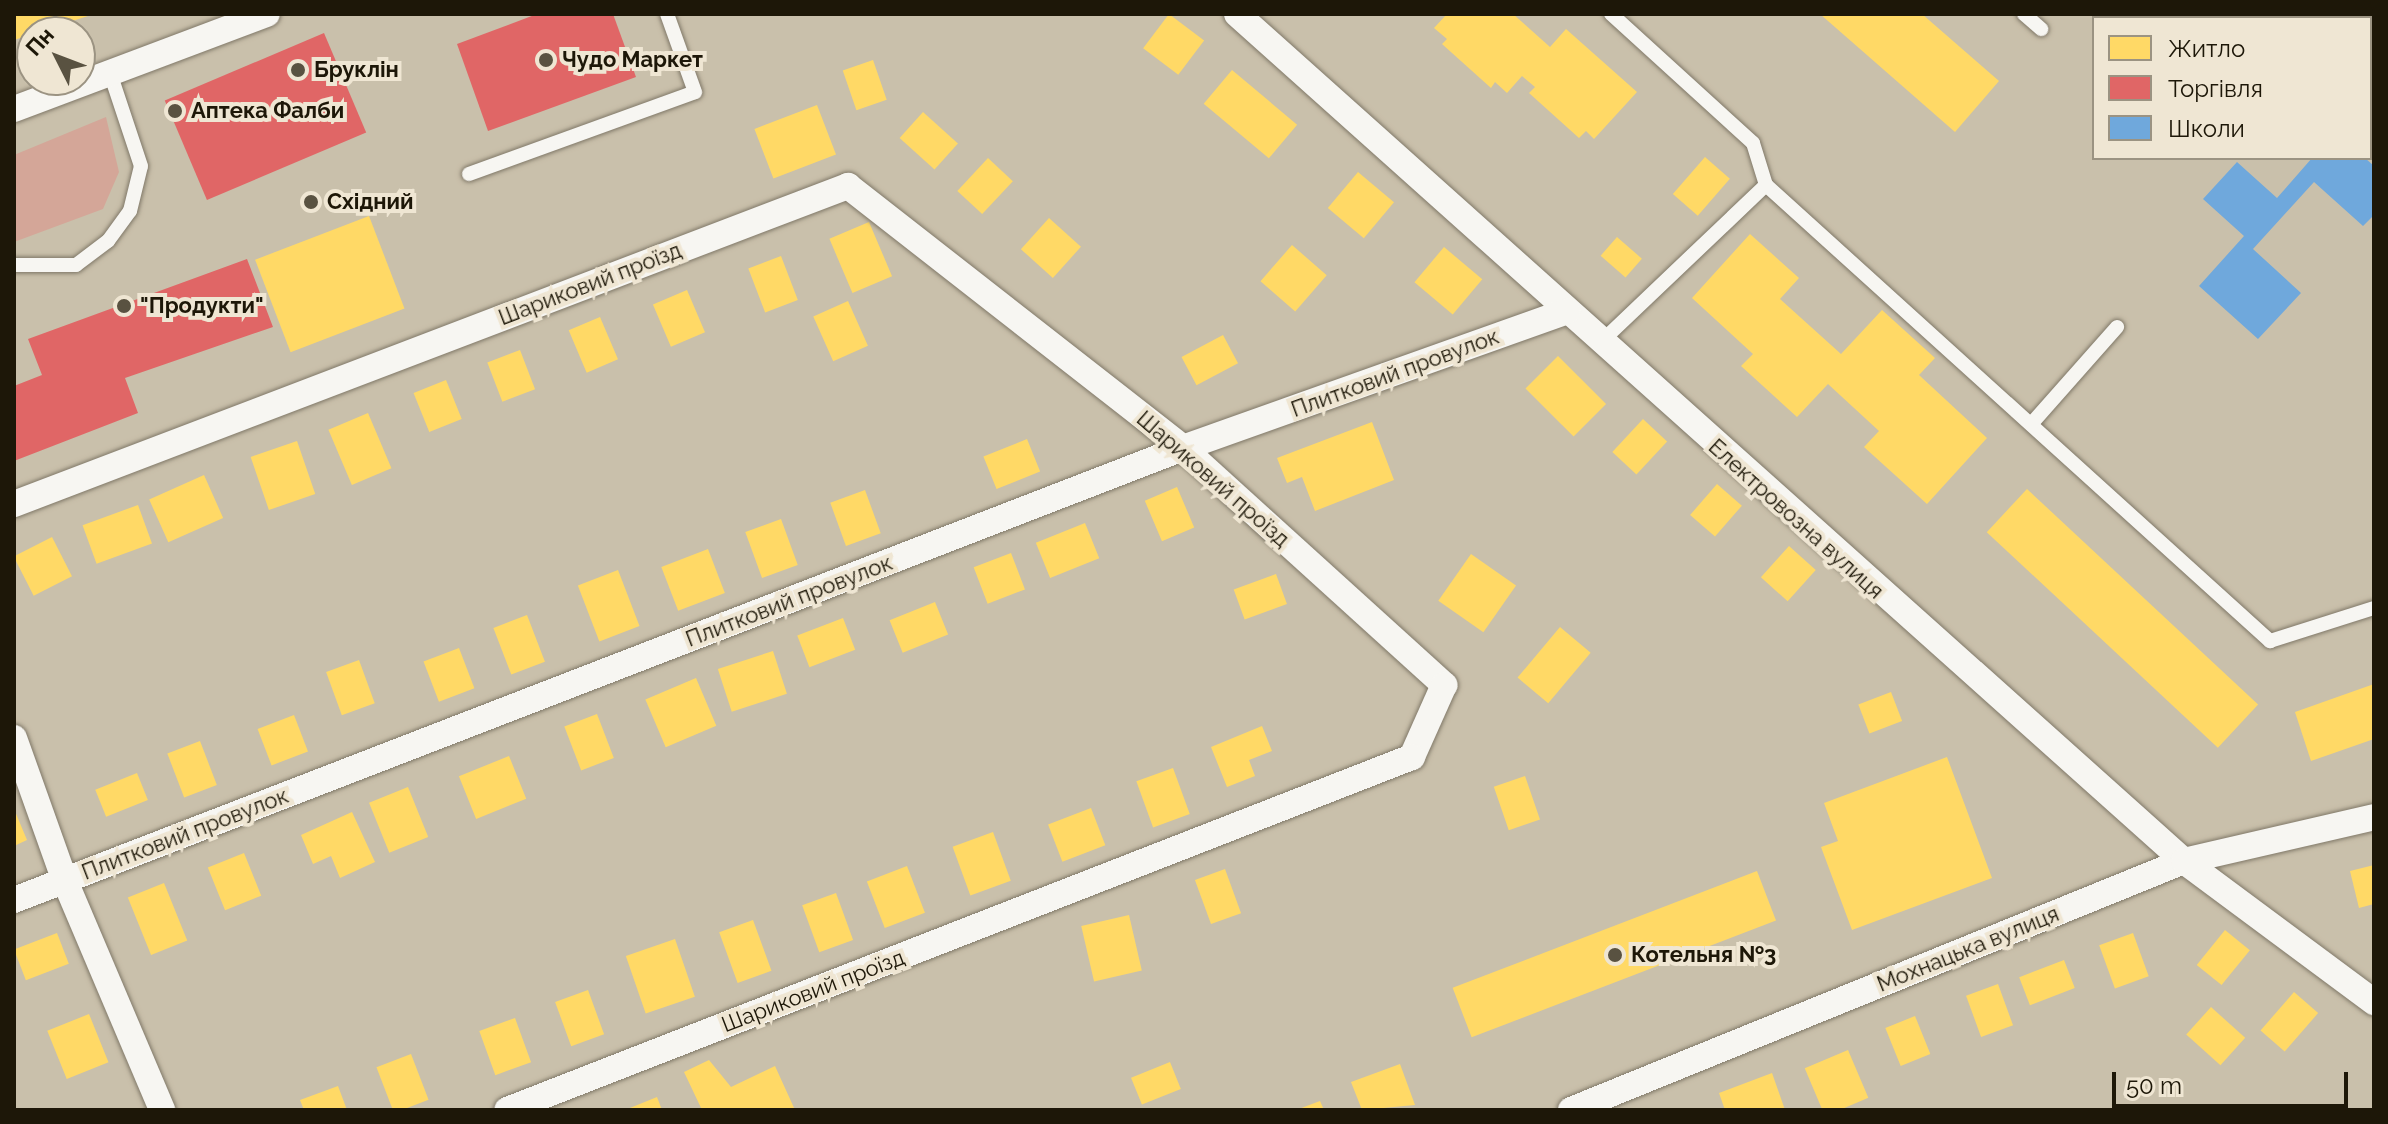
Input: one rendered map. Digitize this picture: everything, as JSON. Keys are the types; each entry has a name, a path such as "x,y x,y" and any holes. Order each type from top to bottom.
{"street":[{"path":"14,109 267,14"},
{"name":"Електровозна вулиця","path":"1237,14 2184,861 2374,1002"},
{"name":"Шариковий проїзд","path":"14,504 848,186 1183,448 1444,685 1412,757 507,1110"},
{"name":"Плитковий провулок","path":"14,900 1183,448 1567,311"},
{"path":"14,738 65,881 162,1110"},
{"name":"Мохнацька вулиця","path":"1571,1110 2184,861 2374,817"}],"lane":[{"path":"469,174 695,92 667,14"},
{"path":"1611,14 1753,143 1766,185 2033,422 2270,641 2374,608"},
{"path":"2024,14 2041,29"},
{"path":"14,265 76,265 108,241 130,211 141,166 110,73"},
{"path":"1601,342 1766,185"},
{"path":"2033,422 2117,327"}],"shaded area":[{"path":"106,117 119,172 103,209 14,242 14,155"}],"building: Житло":[{"path":"14,14 91,14 16,16 14,40"},
{"path":"1169,14 1204,40 1178,75 1143,48"},
{"path":"1447,14 1513,14 1550,47 1566,29 1637,92 1594,139 1586,131 1579,138 1529,93 1535,87 1522,76 1507,93 1495,82 1491,88 1442,44 1447,39 1434,28"},
{"path":"1820,14 1922,14 1999,81 1955,132"},
{"path":"873,60 887,100 856,110 843,70"},
{"path":"1232,70 1297,125 1269,158 1204,104"},
{"path":"817,105 836,154 773,178 754,129"},
{"path":"923,112 958,143 935,169 900,138"},
{"path":"1705,157 1730,179 1698,216 1673,194"},
{"path":"988,158 1013,181 982,214 957,191"},
{"path":"1358,172 1394,202 1364,238 1328,208"},
{"path":"369,216 404,308 291,352 255,260"},
{"path":"1049,218 1081,247 1053,278 1021,249"},
{"path":"869,222 892,276 852,293 829,239"},
{"path":"1750,234 1799,278 1780,299 1841,354 1882,310 1935,358 1919,375 1987,438 1927,504 1864,447 1879,431 1828,384 1797,417 1741,366 1753,354 1692,298"},
{"path":"1617,237 1642,259 1626,278 1601,256"},
{"path":"1292,245 1327,275 1295,311 1261,281"},
{"path":"1444,247 1482,279 1453,314 1414,282"},
{"path":"781,256 798,300 765,312 748,269"},
{"path":"687,290 705,332 671,347 653,304"},
{"path":"848,301 868,346 833,361 813,316"},
{"path":"600,317 618,359 587,373 569,330"},
{"path":"1223,335 1238,363 1197,385 1182,357"},
{"path":"520,350 535,389 502,402 487,363"},
{"path":"1558,356 1606,404 1574,437 1525,389"},
{"path":"446,380 462,419 429,432 414,393"},
{"path":"368,413 391,468 352,485 328,430"},
{"path":"1643,419 1667,442 1636,474 1612,452"},
{"path":"1372,422 1394,480 1315,511 1302,477 1287,483 1277,458"},
{"path":"1027,439 1040,471 997,489 983,457"},
{"path":"297,441 315,494 269,510 251,457"},
{"path":"204,475 223,518 168,542 149,499"},
{"path":"1717,484 1742,506 1715,537 1690,515"},
{"path":"1177,487 1194,528 1162,541 1145,501"},
{"path":"2027,489 2258,705 2218,748 1987,532"},
{"path":"865,490 881,533 846,546 830,503"},
{"path":"138,505 152,544 97,564 83,525"},
{"path":"781,519 798,565 762,578 745,532"},
{"path":"1085,523 1099,558 1050,578 1036,543"},
{"path":"52,537 72,576 34,596 14,556"},
{"path":"1789,546 1816,570 1788,601 1761,577"},
{"path":"708,549 725,593 678,611 661,567"},
{"path":"1011,553 1025,589 988,604 974,567"},
{"path":"1471,554 1516,586 1483,632 1438,601"},
{"path":"618,570 640,626 599,641 578,585"},
{"path":"1276,574 1287,604 1245,619 1234,589"},
{"path":"935,602 948,634 903,653 890,620"},
{"path":"527,615 545,662 511,675 493,628"},
{"path":"843,618 855,650 809,667 797,636"},
{"path":"1560,627 1591,653 1548,703 1518,678"},
{"path":"459,648 474,688 439,702 424,662"},
{"path":"773,651 787,694 732,712 718,669"},
{"path":"359,660 375,703 342,715 326,672"},
{"path":"696,678 716,726 666,747 645,699"},
{"path":"2374,684 2374,739 2311,761 2295,712"},
{"path":"1891,692 1902,721 1869,733 1858,705"},
{"path":"597,714 614,758 581,770 564,727"},
{"path":"294,715 308,751 272,765 258,729"},
{"path":"1262,726 1272,751 1249,760 1255,776 1227,787 1211,747"},
{"path":"200,741 217,785 184,797 167,754"},
{"path":"509,756 526,799 476,819 459,776"},
{"path":"1947,757 1992,878 1852,930 1821,847 1838,841 1824,803"},
{"path":"1173,768 1190,814 1153,827 1136,781"},
{"path":"137,773 148,800 106,817 95,790"},
{"path":"1525,776 1540,819 1509,830 1494,787"},
{"path":"408,787 428,837 389,853 369,803"},
{"path":"1091,808 1105,845 1062,862 1048,824"},
{"path":"14,809 27,840 14,846"},
{"path":"352,812 375,862 340,878 331,856 313,864 301,835"},
{"path":"993,832 1011,881 970,896 953,847"},
{"path":"244,853 261,896 225,910 208,868"},
{"path":"2374,865 2374,904 2359,908 2350,871"},
{"path":"907,866 925,913 885,928 867,881"},
{"path":"1225,869 1241,913 1211,924 1195,880"},
{"name":"Котельня №3","path":"1757,871 1776,920 1472,1037 1453,988"},
{"path":"164,883 187,940 151,955 128,898"},
{"path":"836,893 853,940 819,952 802,905"},
{"path":"1129,915 1142,971 1094,982 1081,926"},
{"path":"753,920 771,971 738,983 719,932"},
{"path":"2225,930 2250,950 2222,985 2197,965"},
{"path":"57,933 69,964 26,980 14,949"},
{"path":"2133,933 2149,976 2115,989 2099,945"},
{"path":"675,939 695,997 646,1014 626,956"},
{"path":"2064,960 2075,988 2030,1005 2019,977"},
{"path":"1998,984 2013,1025 1981,1037 1966,996"},
{"path":"588,990 604,1034 571,1046 555,1002"},
{"path":"2294,992 2318,1013 2285,1051 2261,1030"},
{"path":"2211,1007 2245,1038 2220,1065 2186,1034"},
{"path":"89,1014 108,1062 67,1079 47,1031"},
{"path":"1915,1016 1930,1054 1901,1066 1885,1028"},
{"path":"515,1018 531,1062 495,1075 479,1031"},
{"path":"1848,1050 1868,1098 1840,1110 1822,1110 1805,1068"},
{"path":"411,1054 429,1100 402,1110 393,1110 376,1067"},
{"path":"709,1060 731,1087 775,1066 795,1110 702,1110 684,1072"},
{"path":"1170,1062 1181,1089 1142,1105 1131,1078"},
{"path":"1400,1064 1415,1105 1362,1110 1351,1082"},
{"path":"1772,1073 1785,1110 1725,1110 1719,1093"},
{"path":"338,1086 347,1110 304,1110 300,1100"},
{"path":"657,1097 662,1110 625,1110"},
{"path":"1320,1101 1324,1110 1296,1110"}],"building: Торгівля":[{"name":"Чудо Маркет","path":"537,14 613,14 636,77 488,131 457,44"},
{"path":"324,33 366,132 207,200 165,101"},
{"path":"247,259 273,327 125,378 138,413 14,461 14,386 42,375 28,339"}],"building: Школи":[{"path":"2374,76 2372,136 2372,78"},
{"path":"2310,160 2367,160 2374,166 2374,215 2363,226 2314,182 2253,249 2301,293 2258,339 2199,286 2244,236 2203,199 2237,162 2277,198"}],"place":[{"name":"Чудо Маркет","path":"546,60"},
{"name":"Бруклін","path":"298,70"},
{"name":"Аптека Фалби","path":"175,111"},
{"name":"Східний","path":"311,202"},
{"name":"\"Продукти\"","path":"124,306"},
{"name":"Котельня №3","path":"1615,955"}]}
